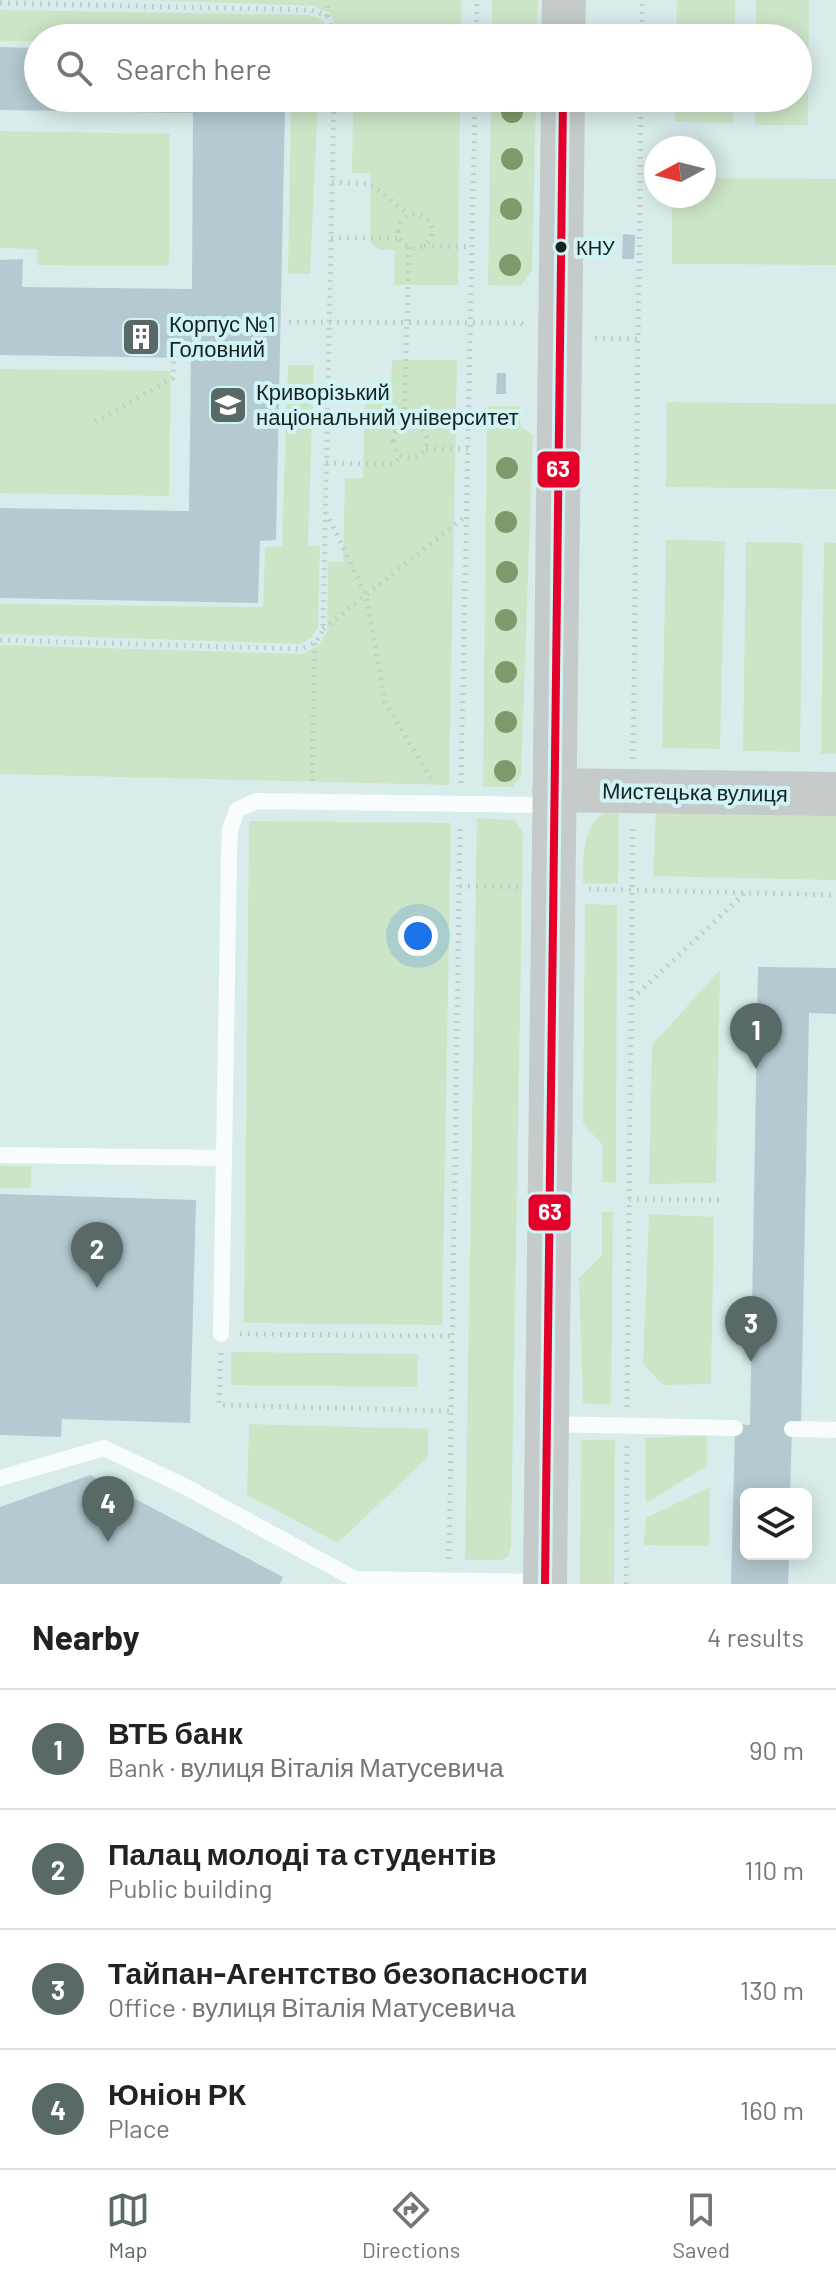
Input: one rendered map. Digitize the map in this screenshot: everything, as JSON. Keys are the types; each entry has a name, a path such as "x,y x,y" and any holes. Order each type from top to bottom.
{"street":[{"path":"563,24 564,0"},
{"path":"545,1583 563,112"},
{"name":"Мистецька вулиця","path":"554,798 633,791 836,794"}],"lane":[{"path":"221,1334 230,830 237,810 256,801 461,804 554,798"},
{"path":"0,1155 223,1158"},
{"path":"547,1424 735,1428"},
{"path":"792,1429 836,1430"},
{"path":"0,1478 104,1448 184,1486 355,1579 545,1583"}],"path":[{"path":"141,0 152,6"},
{"path":"327,0 330,24"},
{"path":"476,24 477,0"},
{"path":"642,0 642,24"},
{"path":"0,3 311,10 327,16"},
{"path":"323,630 334,112"},
{"path":"449,1580 475,112"},
{"path":"626,1584 641,112"},
{"path":"332,182 371,184 409,214 420,214 431,226 431,238 423,246"},
{"path":"399,238 398,227 409,214"},
{"path":"331,238 399,238 409,247 472,247"},
{"path":"404,425 409,247"},
{"path":"289,322 520,323 560,337 638,339"},
{"path":"95,422 173,378 174,358"},
{"path":"326,463 393,464 402,456 418,457 426,449 427,437 415,425 404,425 396,432 393,443 402,456"},
{"path":"426,449 468,449"},
{"path":"325,511 366,595 385,702 434,784 442,804"},
{"path":"311,802 316,642 323,630 467,516"},
{"path":"0,640 302,649 316,642"},
{"path":"460,886 836,895"},
{"path":"631,1000 746,892"},
{"path":"629,1199 721,1200"},
{"path":"451,1411 219,1405 221,1334 453,1336"}],"green space":[{"path":"150,0 461,0 461,24 334,24 330,13 312,6"},
{"path":"492,0 538,0 537,24 492,24"},
{"path":"677,0 735,0 735,24 676,24"},
{"path":"756,0 809,0 809,24 756,24"},
{"path":"0,10 310,15 323,20 325,24 24,24 24,41 0,41"},
{"path":"291,112 317,112 310,274 288,274"},
{"path":"353,112 460,112 458,285 394,285 395,250 380,250 372,245 370,237 371,173 352,173"},
{"path":"491,112 536,112 532,270 521,286 488,285"},
{"path":"675,112 733,112 733,123 675,122"},
{"path":"755,112 808,112 808,125 755,125"},
{"path":"0,131 170,134 169,266 37,265 37,249 0,248"},
{"path":"716,178 836,179 836,265 672,264 672,208 716,208"},
{"path":"392,360 457,360 449,785 0,774 0,645 303,654 319,645 327,631 328,562 343,562 345,478 363,478 365,398 376,388 391,386"},
{"path":"288,365 314,365 308,545 320,546 318,627 311,638 301,644 0,634 0,604 263,607 265,547 282,546"},
{"path":"0,369 171,371 169,496 0,493"},
{"path":"667,402 836,404 836,489 666,487"},
{"path":"487,406 519,406 521,427 533,435 521,776 513,787 483,787"},
{"path":"666,540 725,541 720,749 662,748"},
{"path":"746,542 803,543 800,752 743,751"},
{"path":"824,542 836,543 836,754 821,754"},
{"path":"619,807 618,884 583,884 583,859 591,827 598,818"},
{"path":"656,808 836,814 836,880 653,876"},
{"path":"477,818 515,820 523,833 511,1545 508,1557 501,1560 465,1560"},
{"path":"249,821 451,823 442,1325 244,1323"},
{"path":"585,904 617,905 616,1183 602,1182 603,1145 583,1124"},
{"path":"720,970 716,1183 649,1184 652,1045"},
{"path":"0,1166 31,1166 31,1188 0,1188"},
{"path":"602,1212 613,1212 611,1405 583,1403 579,1278 602,1255"},
{"path":"649,1214 714,1217 711,1384 663,1385 643,1364"},
{"path":"231,1352 418,1354 417,1387 231,1385"},
{"path":"249,1424 428,1429 428,1457 338,1543 247,1495"},
{"path":"707,1436 707,1466 646,1503 645,1438"},
{"path":"581,1440 615,1440 614,1584 580,1584"},
{"path":"710,1487 709,1546 644,1545 646,1518"}],"building":[{"name":"Корпус №1 Головний","path":"0,47 24,48 24,110 0,110"},
{"name":"Корпус №1 Головний","path":"129,112 285,112 276,540 260,541 258,603 0,598 0,508 189,511 191,358 0,355 0,260 23,259 22,287 192,289 193,113"},
{"path":"623,234 635,235 634,259 622,259"},
{"path":"497,373 506,373 506,394 496,394"},
{"path":"758,967 836,968 836,1014 809,1013 801,1425 792,1429 790,1488 740,1488 740,1560 789,1560 788,1584 731,1584 735,1424 750,1425"},
{"path":"0,1194 196,1200 190,1423 62,1419 61,1437 0,1435"},
{"path":"90,1475 283,1577 280,1584 0,1584 0,1507"}],"transit line":[{"name":"63","path":"545,1584 563,112"}],"place":[{"name":"КНУ","path":"561,247"},
{"name":"Корпус №1 Головний","path":"141,337"},
{"name":"Криворізький національний університет","path":"228,405"},
{"name":"ВТБ банк","path":"756,1069"},
{"name":"Палац молоді та студентів","path":"97,1288"},
{"name":"Тайпан-Агентство безопасности","path":"751,1362"},
{"name":"Юніон РК","path":"108,1542"}]}
